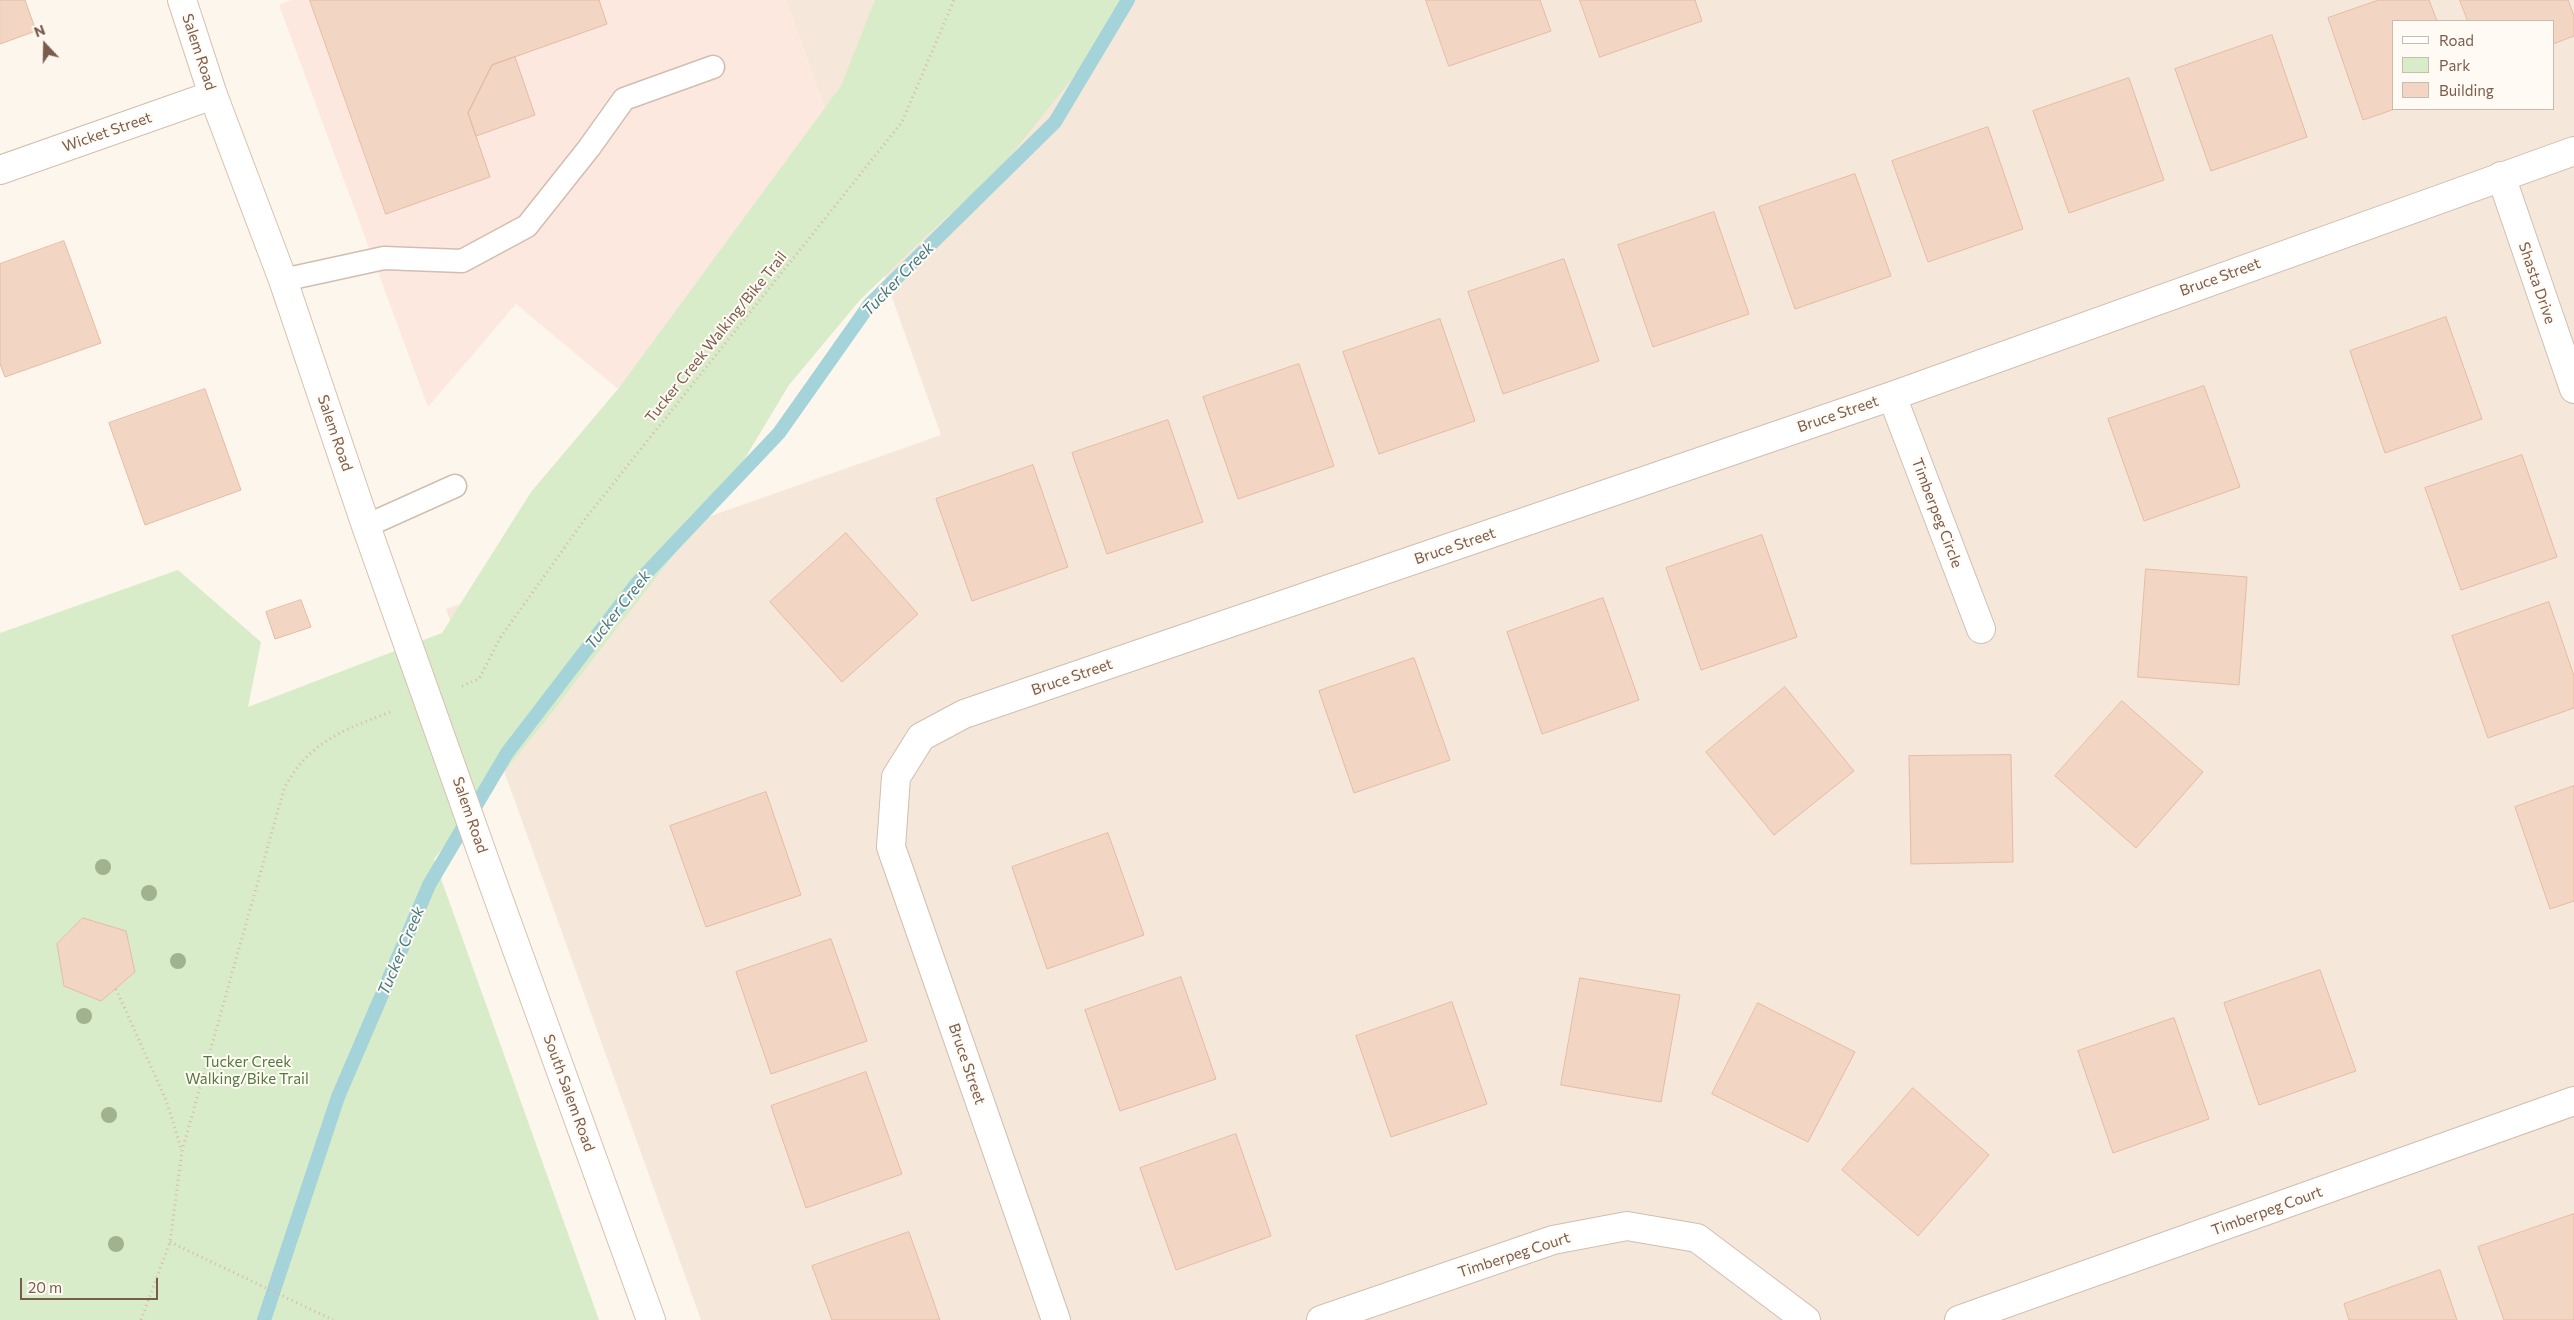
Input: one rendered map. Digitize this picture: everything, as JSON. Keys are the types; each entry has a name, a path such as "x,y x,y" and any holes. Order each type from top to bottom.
{"street":[{"name":"Salem Road","path":"182,0 214,95 283,280 366,526 487,867"},
{"name":"Wicket Street","path":"0,170 214,95"},
{"name":"Bruce Street","path":"1056,1320 891,847 896,777 921,737 964,714 1892,396 2574,151"},
{"name":"Shasta Drive","path":"2501,176 2574,389"},
{"name":"Timberpeg Circle","path":"1892,396 1981,629"},
{"name":"South Salem Road","path":"487,867 651,1320"},
{"name":"Timberpeg Court","path":"1959,1320 2574,1101"},
{"name":"Timberpeg Court","path":"1321,1320 1553,1240 1628,1226 1697,1238 1806,1320"}],"lane":[{"path":"283,280 384,258 462,261 527,226 589,148 624,98 713,67"},
{"path":"366,526 455,486"}],"path":[{"name":"Tucker Creek Walking/Bike Trail","path":"479,679 500,638 585,519 902,122 954,0"},
{"path":"141,1320 170,1242 182,1151 284,789 298,764 313,749 355,725 398,710"},
{"path":"116,989 166,1100 182,1151"},
{"path":"170,1242 333,1320"}],"shaded area":[{"path":"292,0 786,0 825,110 618,389 516,304 428,407 279,5"},
{"path":"786,0 2574,0 2574,1320 701,1320 446,609 941,435"}],"green space":[{"name":"Tucker Creek Walking/Bike Trail","path":"875,0 1135,0 999,170 927,235 860,300 789,385 733,478 546,720 434,859 599,1320 0,1320 0,633 178,570 261,642 248,707 442,633 531,492 618,389 841,86"}],"building":[{"path":"0,0 25,0 36,31 0,44"},
{"path":"310,0 599,0 607,24 492,65 468,113 490,177 386,214"},
{"path":"1426,0 1540,0 1551,31 1449,66"},
{"path":"1580,0 1695,0 1702,21 1600,57"},
{"path":"2379,0 2429,0 2437,20 2392,20 2392,110 2363,120 2328,18"},
{"path":"2460,0 2568,0 2574,16 2574,36 2554,44 2554,20 2468,20"},
{"path":"2272,35 2307,137 2211,171 2175,69"},
{"path":"515,57 535,115 476,136 468,113 492,65"},
{"path":"2129,78 2164,180 2069,213 2033,111"},
{"path":"1988,127 2023,229 1928,262 1892,161"},
{"path":"1855,174 1891,276 1795,309 1759,207"},
{"path":"1714,212 1749,314 1653,347 1618,245"},
{"path":"64,241 101,343 5,377 0,364 0,264"},
{"path":"1564,259 1599,361 1503,394 1468,292"},
{"path":"2446,317 2482,419 2385,453 2350,351"},
{"path":"1440,319 1475,421 1379,454 1343,352"},
{"path":"1299,364 1334,466 1238,499 1203,397"},
{"path":"2204,386 2240,487 2144,521 2108,419"},
{"path":"205,389 241,490 145,525 109,423"},
{"path":"1168,420 1203,522 1107,554 1072,453"},
{"path":"2522,455 2557,557 2461,590 2425,488"},
{"path":"1033,465 1068,567 972,601 936,499"},
{"path":"846,533 918,614 842,682 770,602"},
{"path":"1762,535 1797,637 1701,670 1666,568"},
{"path":"2146,569 2247,577 2239,685 2138,677"},
{"path":"1603,598 1639,700 1542,734 1507,632"},
{"path":"301,600 311,627 275,639 266,612"},
{"path":"2549,602 2574,676 2574,708 2488,738 2452,636"},
{"path":"1414,658 1450,760 1354,793 1319,691"},
{"path":"1785,687 1854,771 1774,835 1706,752"},
{"path":"2122,701 2203,772 2136,848 2055,776"},
{"path":"2011,755 2013,862 1911,864 1909,756"},
{"path":"2574,786 2574,901 2550,909 2515,807"},
{"path":"766,792 801,895 706,927 670,826"},
{"path":"1108,833 1144,935 1047,969 1012,867"},
{"path":"83,918 126,931 135,972 101,1001 64,986 57,944"},
{"path":"831,939 867,1041 771,1074 736,972"},
{"path":"2320,970 2356,1071 2259,1105 2224,1003"},
{"path":"1181,977 1216,1079 1120,1111 1085,1010"},
{"path":"1580,978 1680,995 1661,1102 1561,1085"},
{"path":"1452,1002 1487,1104 1391,1137 1356,1036"},
{"path":"1758,1003 1855,1052 1808,1142 1712,1094"},
{"path":"2174,1018 2209,1119 2113,1153 2078,1051"},
{"path":"866,1072 902,1174 806,1208 771,1106"},
{"path":"1913,1088 1989,1155 1918,1236 1842,1170"},
{"path":"1236,1134 1271,1236 1176,1270 1140,1168"},
{"path":"2574,1214 2574,1320 2504,1320 2478,1247"},
{"path":"909,1232 940,1320 832,1320 812,1266"},
{"path":"2440,1270 2457,1320 2349,1320 2344,1304"}],"waterway":[{"name":"Tucker Creek","path":"264,1320 338,1097 429,885 507,753 638,582 779,433 870,304 1055,122 1128,0"}]}
